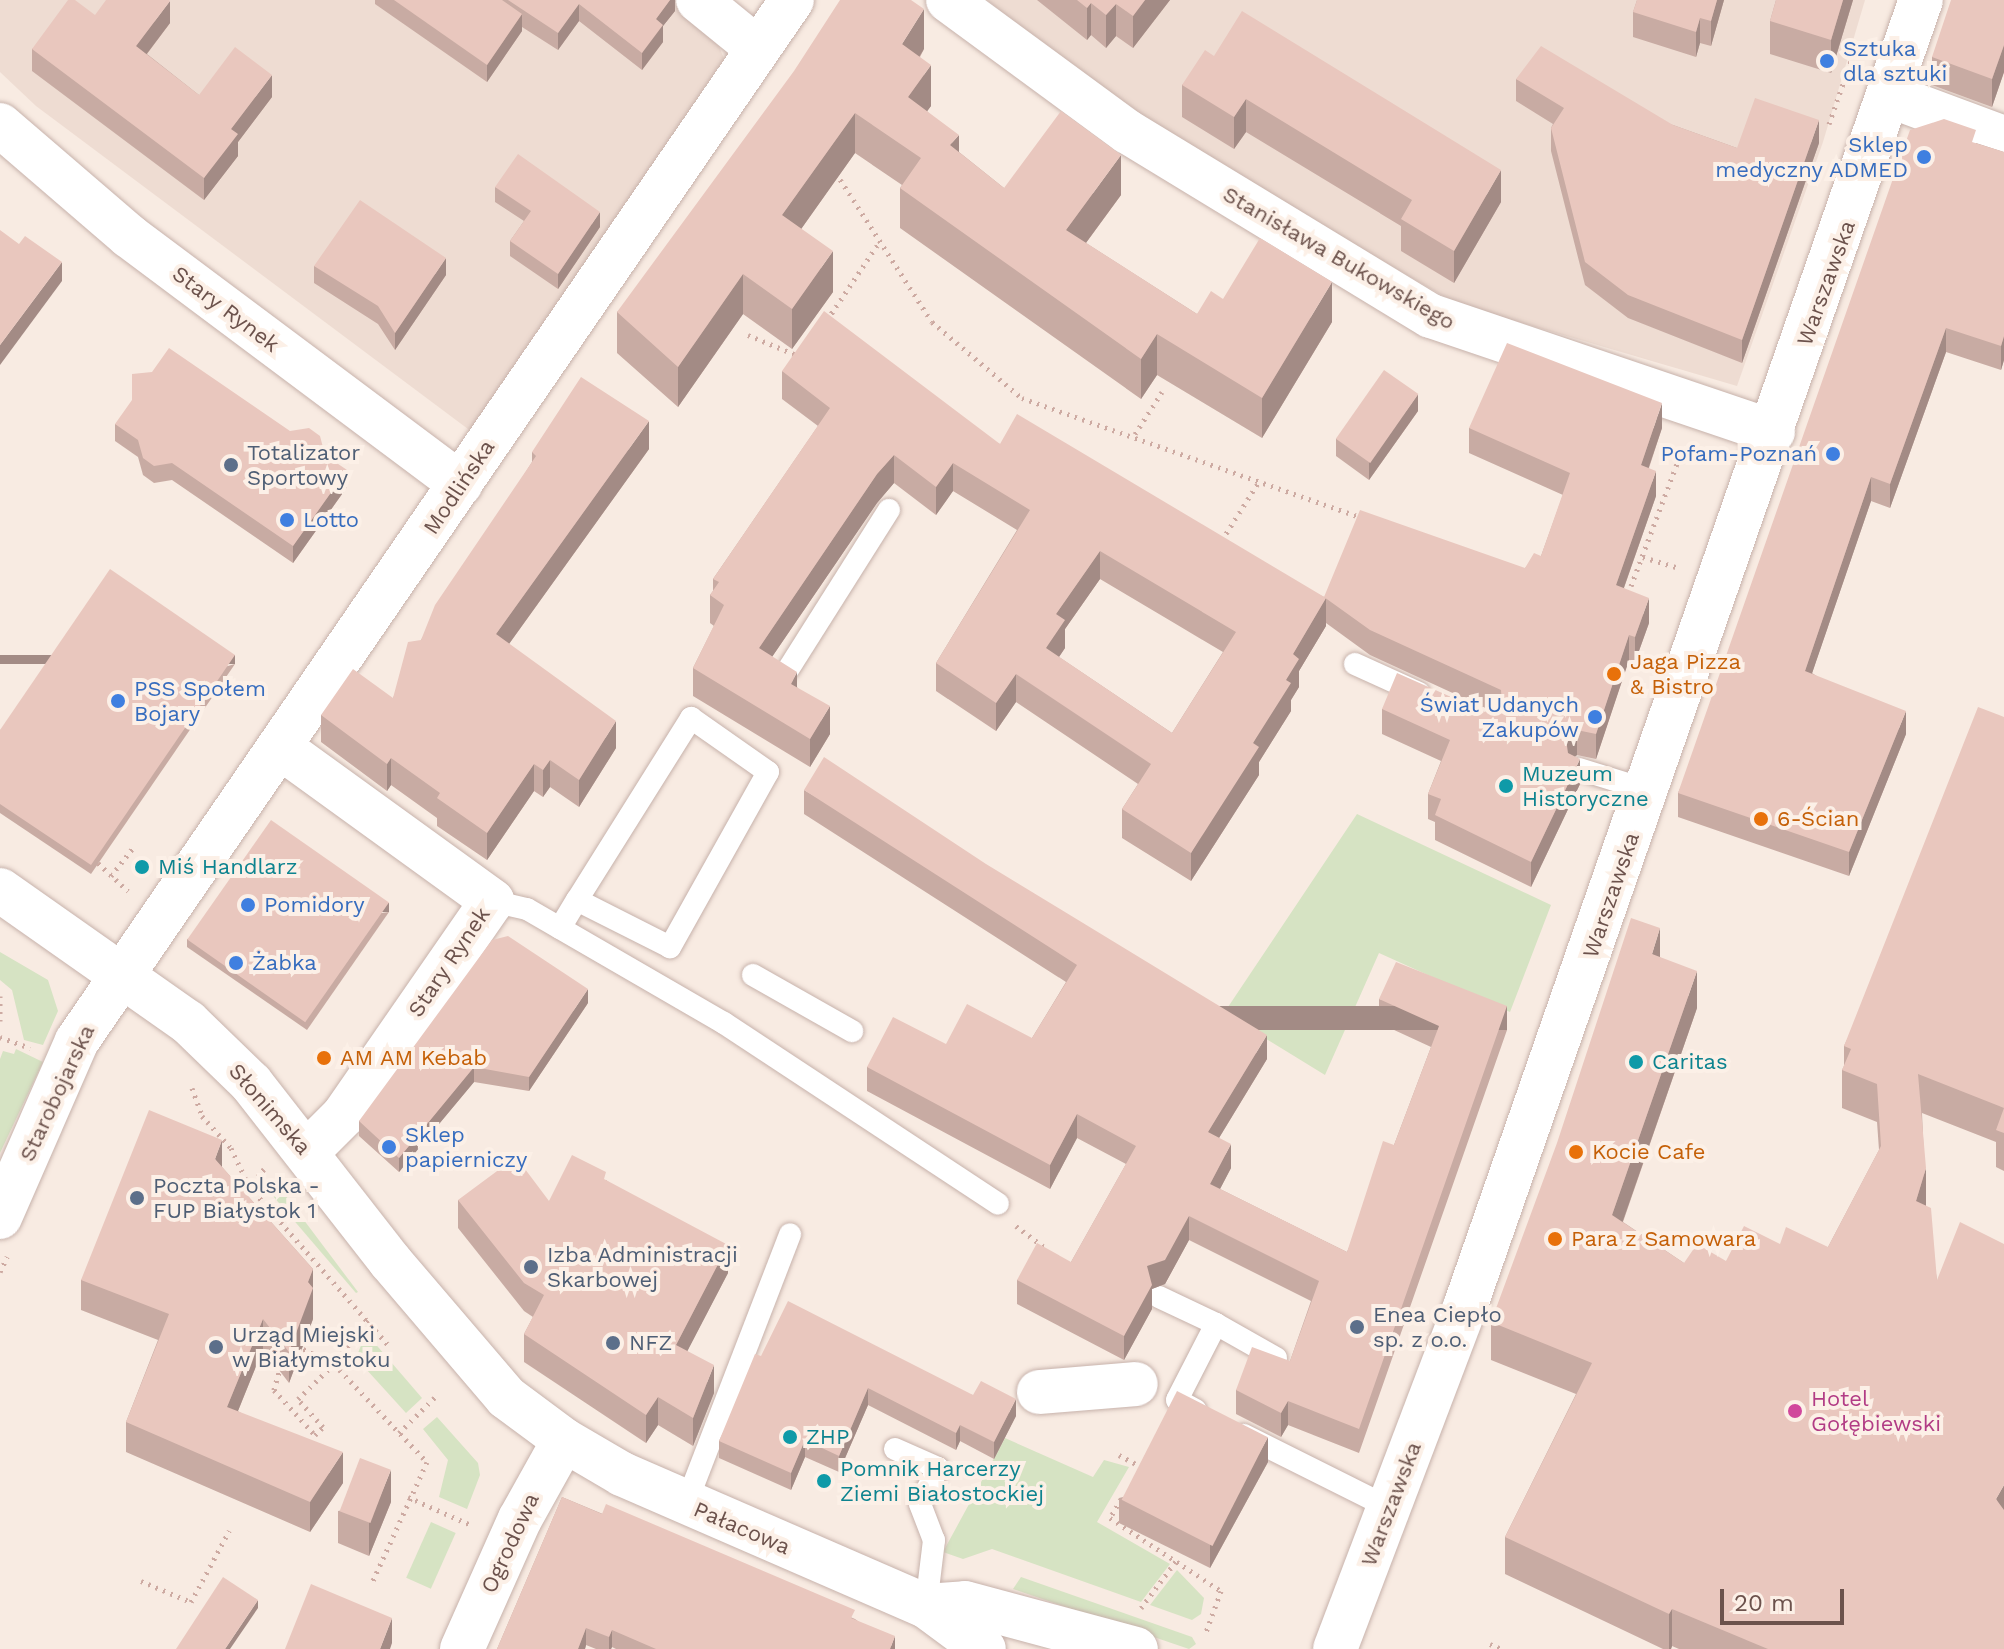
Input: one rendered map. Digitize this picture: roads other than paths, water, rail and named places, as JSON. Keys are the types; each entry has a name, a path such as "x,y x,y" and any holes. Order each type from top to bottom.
{"street":[{"path":"698,0 758,49"},
{"name":"Modlińska","path":"122,973 281,748 792,0"},
{"name":"Stanisława Bukowskiego","path":"948,0 1128,132 1431,316 1773,432"},
{"name":"Warszawska","path":"1335,1649 1390,1508 1647,790 1891,96 1921,0"},
{"path":"1891,96 2004,138"},
{"name":"Stary Rynek","path":"0,125 129,236 460,484"},
{"name":"Stary Rynek","path":"281,748 492,901 339,1123 308,1151"},
{"name":"Słonimska","path":"0,890 188,1022 251,1083 308,1151 443,1327 506,1397 564,1440"},
{"name":"Starobojarska","path":"0,1217 77,1041 122,973"},
{"path":"1039,1392 1136,1384"},
{"name":"Pałacowa","path":"564,1440 686,1504 926,1606 984,1649"},
{"name":"Ogrodowa","path":"462,1649 535,1489 564,1440"},
{"name":"Pałacowa","path":"926,1606 965,1603 1138,1628"}],"lane":[{"path":"789,668 889,510"},
{"path":"1355,664 1436,700"},
{"path":"560,928 577,900 691,718 768,772 670,947 577,900"},
{"path":"1579,769 1647,790"},
{"path":"492,901 527,909 724,1023 998,1204"},
{"path":"753,975 852,1031"},
{"path":"686,1504 790,1234"},
{"path":"1159,1297 1216,1324 1276,1358"},
{"path":"1177,1400 1216,1324"},
{"path":"1136,1384 1177,1400 1390,1508"},
{"path":"895,1449 938,1468 920,1504 934,1540 926,1606"}],"place":[{"name":"Sztuka dla sztuki","path":"1827,61"},
{"name":"Sklep medyczny ADMED","path":"1924,157"},
{"name":"Pofam-Poznań","path":"1833,454"},
{"name":"Totalizator Sportowy","path":"231,465"},
{"name":"Lotto","path":"287,520"},
{"name":"Jaga Pizza & Bistro","path":"1614,674"},
{"name":"PSS Społem Bojary","path":"118,701"},
{"name":"Świat Udanych Zakupów","path":"1595,717"},
{"name":"Muzeum Historyczne","path":"1506,786"},
{"name":"6-Ścian","path":"1761,819"},
{"name":"Miś Handlarz","path":"142,867"},
{"name":"Pomidory","path":"248,905"},
{"name":"Żabka","path":"236,963"},
{"name":"AM AM Kebab","path":"324,1058"},
{"name":"Caritas","path":"1636,1062"},
{"name":"Sklep papierniczy","path":"389,1147"},
{"name":"Kocie Cafe","path":"1576,1152"},
{"name":"Poczta Polska - FUP Białystok 1","path":"137,1198"},
{"name":"Para z Samowara","path":"1555,1239"},
{"name":"Izba Administracji Skarbowej","path":"531,1267"},
{"name":"Enea Ciepło sp. z o.o.","path":"1357,1327"},
{"name":"NFZ","path":"613,1343"},
{"name":"Urząd Miejski w Białymstoku","path":"216,1347"},
{"name":"Hotel Gołębiewski","path":"1795,1411"},
{"name":"ZHP","path":"790,1437"},
{"name":"Pomnik Harcerzy Ziemi Białostockiej","path":"824,1481"}]}
